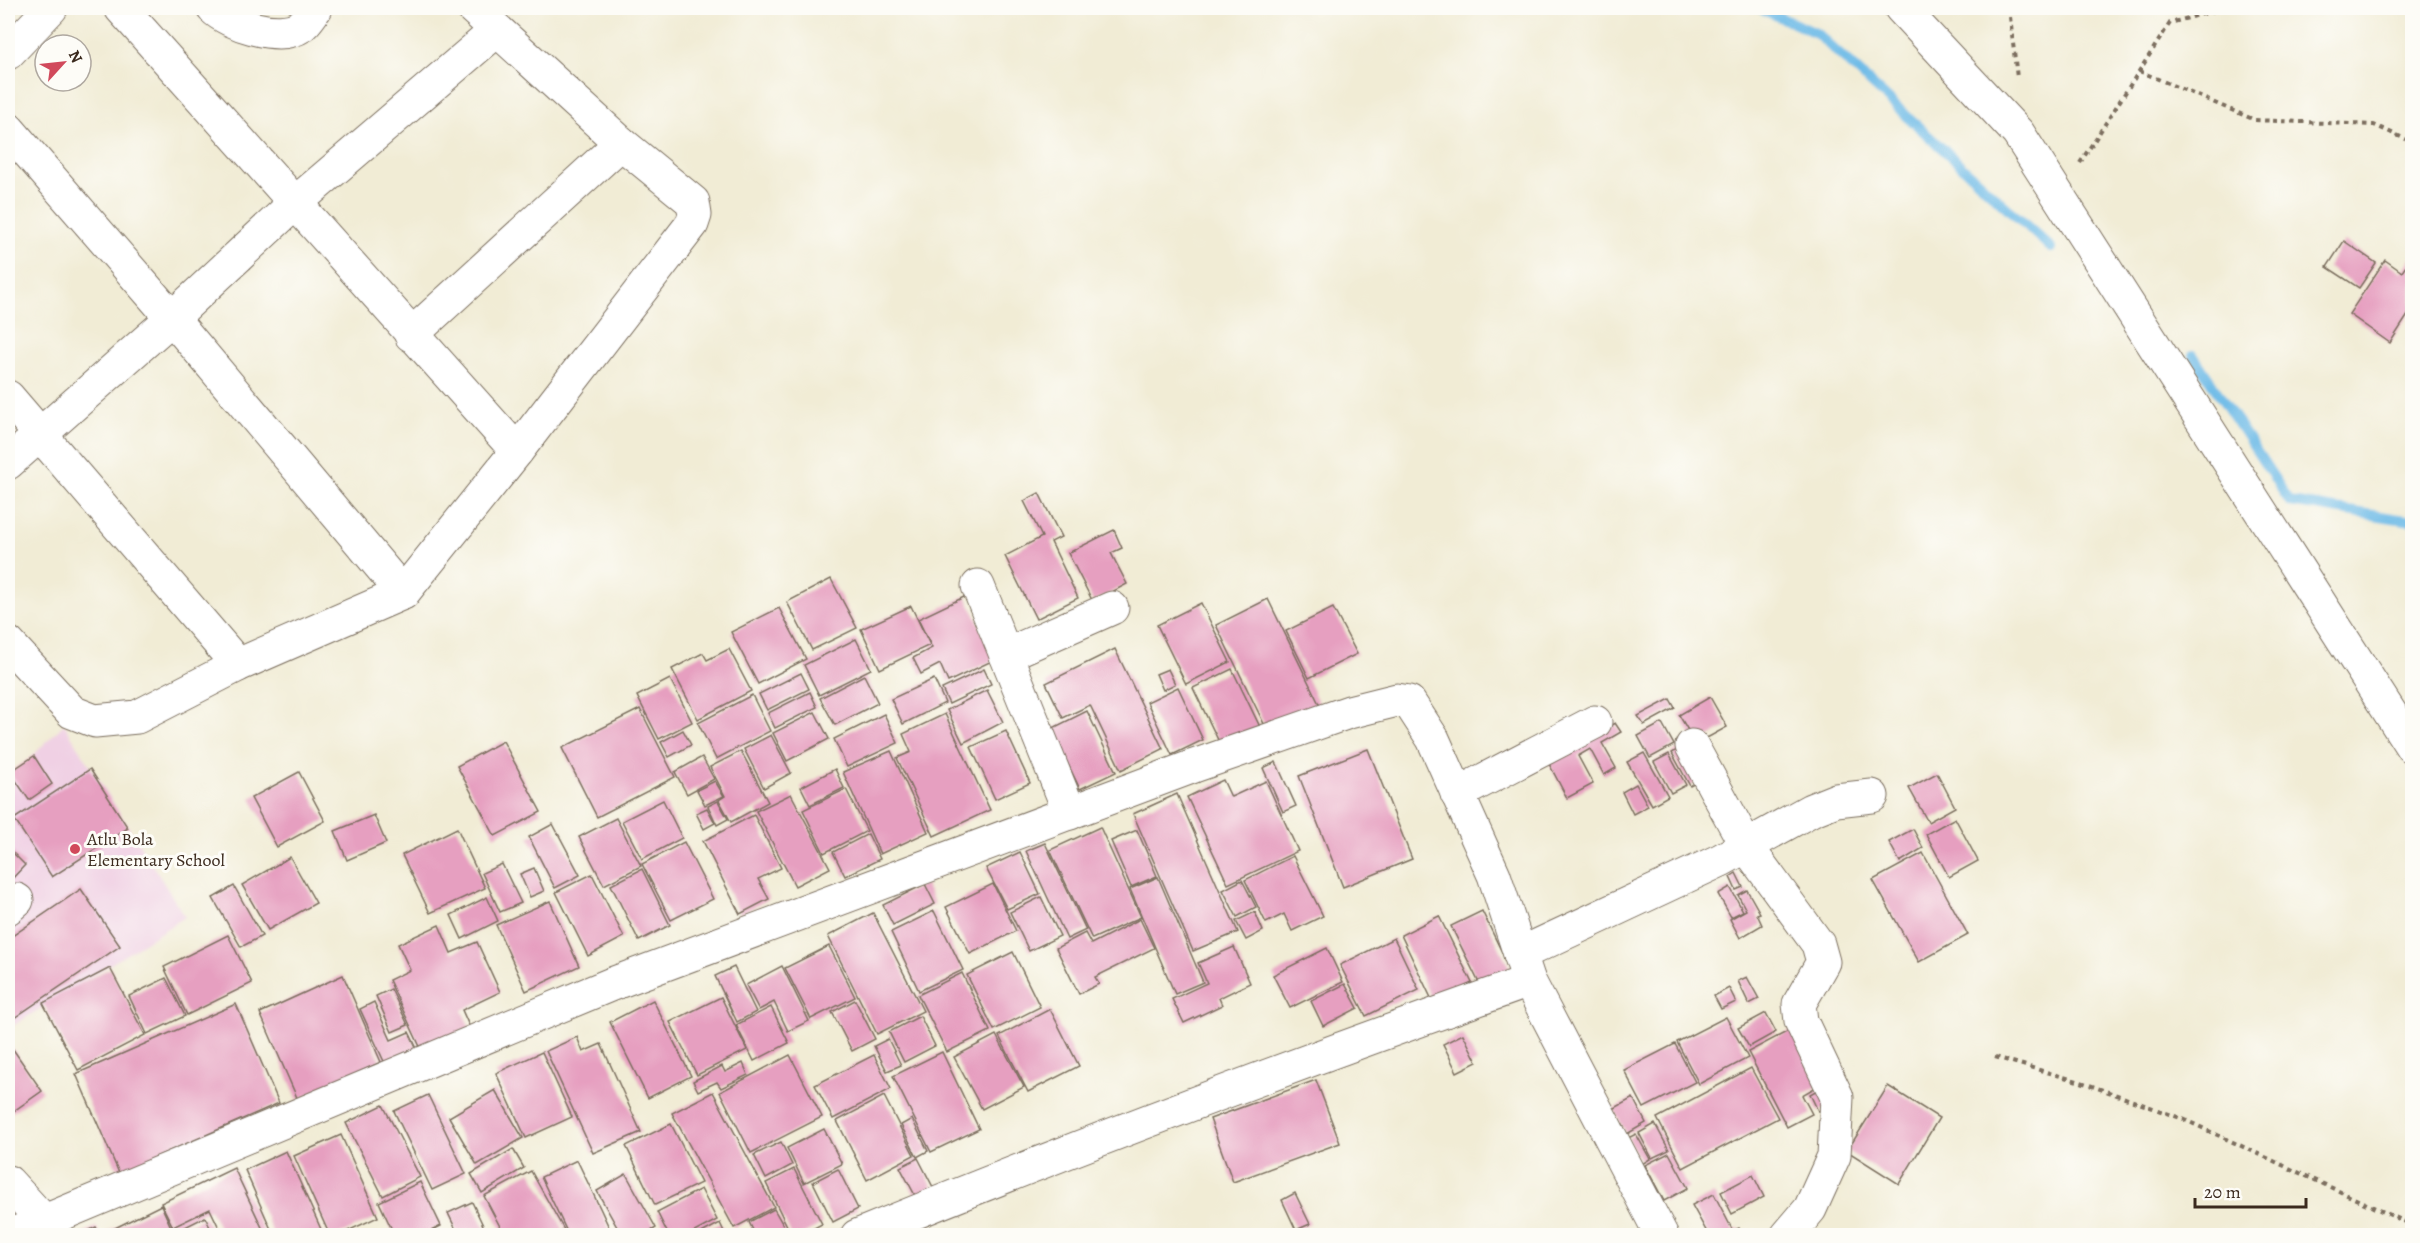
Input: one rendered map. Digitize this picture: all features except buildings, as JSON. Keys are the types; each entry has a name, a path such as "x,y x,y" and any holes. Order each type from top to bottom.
{"street":[{"path":"8,53 51,8"},
{"path":"121,8 517,451"},
{"path":"213,8 224,19 279,32 301,26 316,8"},
{"path":"8,643 72,712 95,721 137,717 238,665 403,592 517,451 692,224 695,215 693,202 621,143 473,8"},
{"path":"1901,8 2018,133 2412,747"},
{"path":"8,463 172,318 294,204 496,31"},
{"path":"8,129 172,318 403,592"},
{"path":"411,334 621,143"},
{"path":"8,397 238,665"},
{"path":"978,586 1070,813"},
{"path":"1006,655 1112,608"},
{"path":"9,1236 47,1228 612,984 1070,813 1349,712 1398,700 1409,702 1427,730 1494,875 1525,968 1653,1230"},
{"path":"1457,794 1594,722"},
{"path":"1692,746 1747,847 1818,944 1823,962 1799,1004 1801,1022 1837,1097 1834,1156 1810,1209 1787,1236"},
{"path":"857,1236 1051,1156 1247,1082 1525,968 1819,807 1836,800 1872,796"},
{"path":"8,1182 47,1228"}],"path":[{"path":"2009,8 2017,63 2018,133"},
{"path":"2059,196 2170,23 2225,8"},
{"path":"2139,71 2255,120 2374,125 2412,142"},
{"path":"1995,1057 2081,1082 2183,1119 2412,1225"}],"shaded area":[{"name":"Atlu Bola Elementary School","path":"64,724 185,917 8,1029 8,781"}],"waterway":[{"path":"1759,8 1816,33 2051,248"},
{"path":"2193,355 2290,502 2412,521"}],"place":[{"name":"Atlu Bola Elementary School","path":"75,849"}]}
